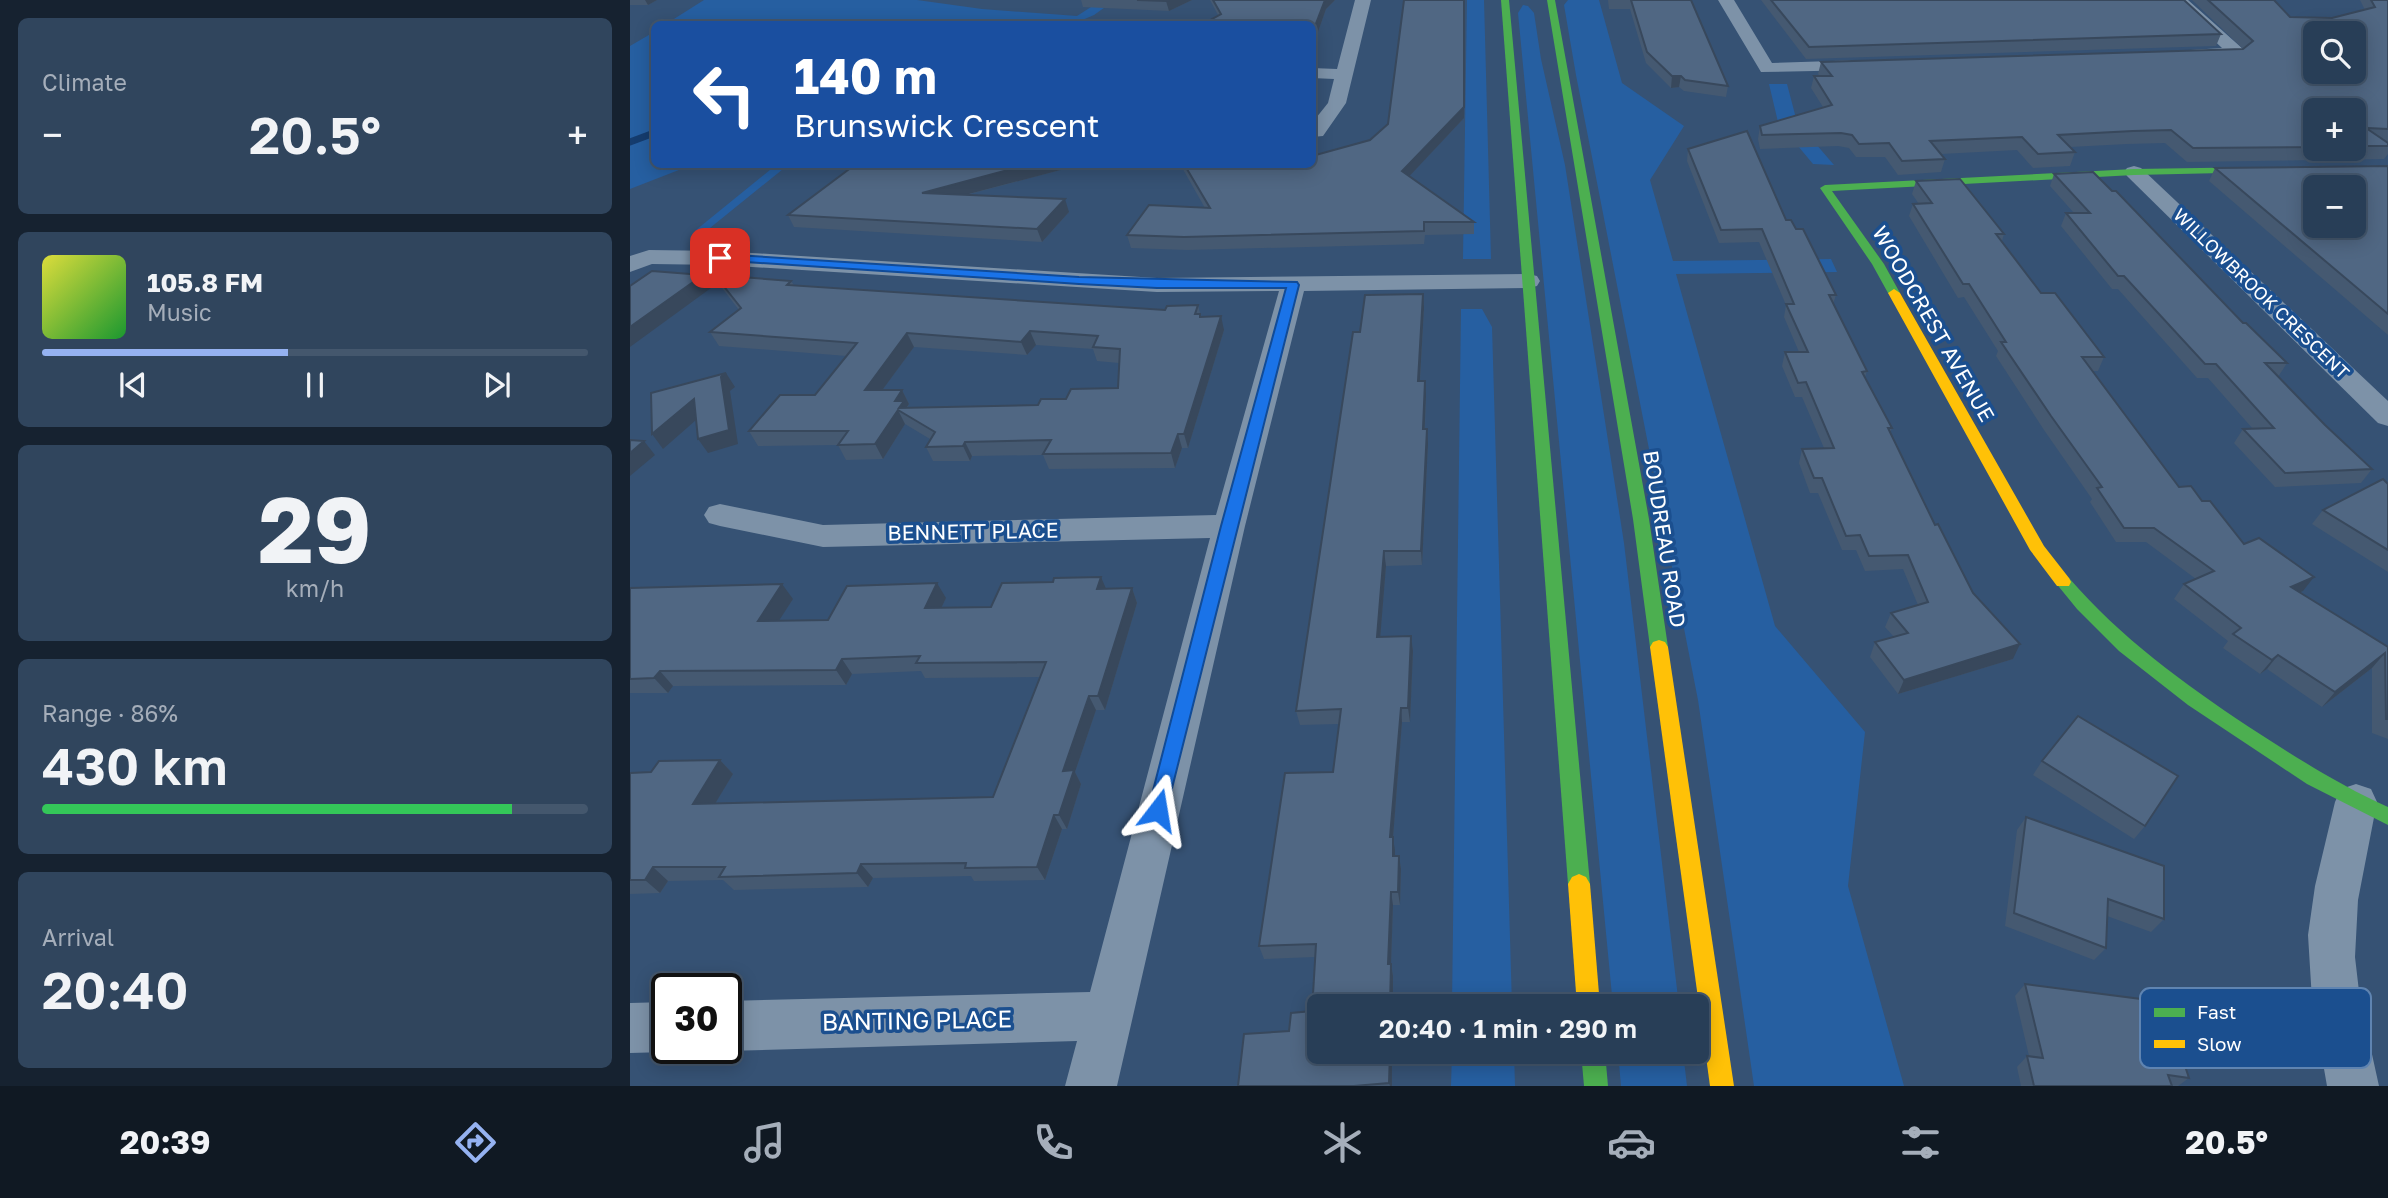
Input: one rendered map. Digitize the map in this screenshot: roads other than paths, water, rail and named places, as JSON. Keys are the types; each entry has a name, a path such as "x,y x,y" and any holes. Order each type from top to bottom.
{"main road":[{"path":"1504,0 1588,994"},
{"name":"BOUDREAU ROAD","path":"1551,0 1641,519 1722,1086"},
{"name":"WOODCREST AVENUE","path":"2280,170 2134,172 1825,188 1878,264 2038,550 2082,605 2132,654 2180,691 2286,761 2372,809"},
{"path":"1594,1064 1596,1086"}],"street":[{"path":"1316,132 1337,103 1363,0"},
{"path":"1726,0 1767,68 1877,65"},
{"path":"2179,0 2237,53 2182,55"},
{"path":"1316,73 1344,74"},
{"name":"WILLOWBROOK CRESCENT","path":"2134,172 2388,416"},
{"path":"630,265 649,257 720,258 1144,284 1293,285 1528,281"},
{"path":"1091,1086 1229,526 1293,285"},
{"name":"BENNETT PLACE","path":"720,515 823,536 1229,526"},
{"path":"2335,988 2333,916 2343,854 2372,809"},
{"name":"BANTING PLACE","path":"742,1026 1107,1016"},
{"path":"630,1028 651,1027"},
{"path":"2349,1068 2353,1086"}],"waterway":[{"path":"630,142 651,134"}]}
